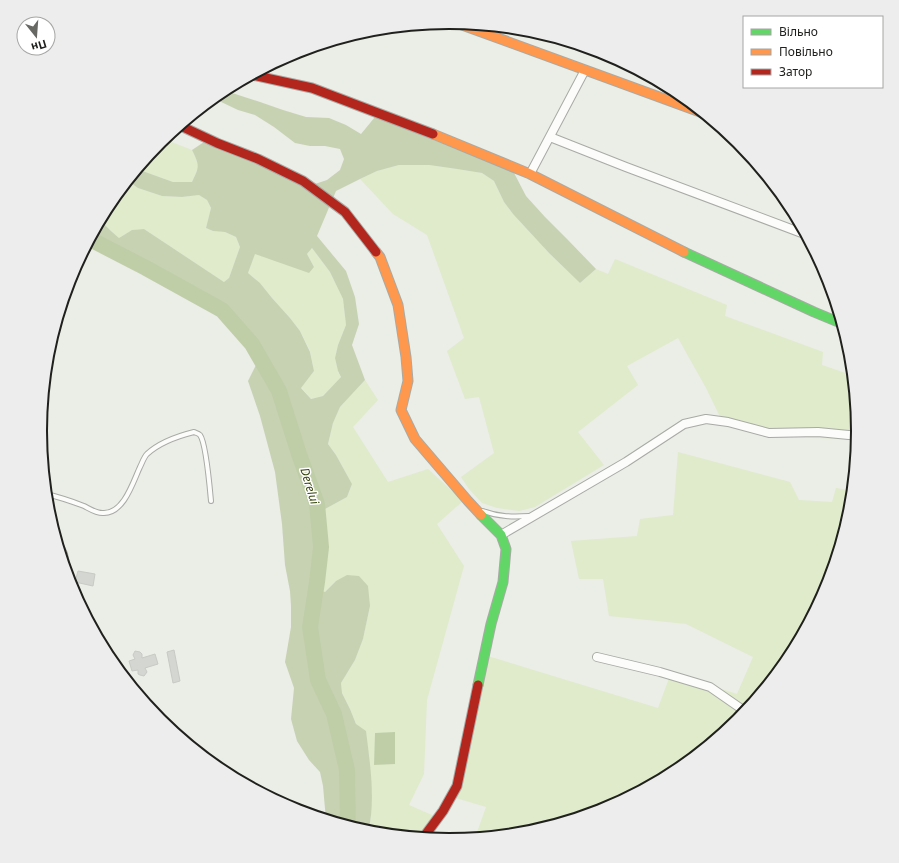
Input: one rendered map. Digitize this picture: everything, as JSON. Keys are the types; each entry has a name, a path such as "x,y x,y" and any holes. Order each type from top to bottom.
{"street":[{"path":"476,30 689,108"},
{"path":"530,174 585,70"},
{"path":"260,77 312,88 434,134 530,174 703,261 836,321"},
{"path":"185,128 258,159 303,181 345,212 380,257 398,305 406,357 408,381 401,410 415,439 474,507 501,535 506,549 503,582 491,624 457,786 442,812 427,833"},
{"path":"550,137 799,232"},
{"path":"501,535 626,462 684,424 706,419 728,422 770,433 818,432 852,435"},
{"path":"597,657 660,672 710,687 741,709"}],"lane":[{"path":"52,495 58,496 96,512 104,513 113,511 121,506 146,455 157,446 181,435 194,432 200,435 202,442 208,470 211,501"},
{"path":"474,507 493,515 511,517 534,516"}],"shaded area":[{"path":"232,93 306,117 329,118 346,125 361,134 375,117 513,171 526,196 596,269 580,283 549,253 513,214 504,202 494,181 482,173 429,165 399,165 377,171 336,191 317,236 346,271 355,297 359,324 352,345 365,380 340,407 333,423 328,444 336,455 352,484 347,497 316,514 314,529 315,551 313,588 325,592 336,581 347,575 359,576 368,586 370,606 363,639 355,660 341,683 342,693 356,724 366,731 372,795 372,808 369,826 326,815 320,772 309,760 297,741 291,719 294,688 285,662 291,627 291,606 285,565 282,524 275,472 260,416 248,381 257,363 259,352 229,311 167,274 98,236 104,224 119,238 132,230 144,229 224,282 229,278 240,247 236,237 225,232 213,231 206,228 211,208 207,200 199,195 182,197 162,196 138,188 132,184 143,171 173,182 192,182 198,166 192,150 207,140 306,187 327,180 340,170 344,159 340,149 295,143 255,115 238,110 220,101","holes":["312,248 330,272 343,299 346,325 338,345 335,358 341,377 323,396 311,399 301,388 314,371 310,352 300,331 290,318 260,283 248,273 255,254 309,273 314,267 307,254"]},
{"path":"171,142 192,150 198,166 192,182 173,182 143,171"},
{"path":"399,165 429,165 482,173 494,181 504,202 513,214 549,253 580,283 596,269 608,274 615,259 727,305 725,316 823,352 822,365 848,374 852,439 766,437 724,425 706,388 678,338 627,366 638,385 578,432 604,465 535,507 519,511 497,508 482,503 469,489 461,477 494,453 479,397 465,399 447,351 464,338 427,235 393,214 360,179 377,171"},
{"path":"132,184 138,188 162,196 182,197 199,195 207,200 211,208 206,228 213,231 225,232 236,237 240,247 229,278 224,282 144,229 132,230 119,238 104,224"},
{"path":"312,248 330,272 343,299 346,325 338,345 335,358 341,377 323,396 311,399 301,387 314,371 310,351 300,331 260,283 248,273 255,253 314,267 307,254"},
{"path":"365,380 378,400 353,427 388,482 428,469 463,501 437,524 464,566 427,700 424,774 409,805 441,819 432,833 397,831 370,826 372,793 356,724 342,693 341,683 355,660 363,639 370,606 336,581 325,592 313,588 314,529 316,514 347,497 352,484 336,455 328,444 333,423 340,407"},
{"path":"678,452 790,482 799,500 832,502 836,488 848,490 831,561 810,610 798,633 769,677 734,716 715,734 695,751 651,780 604,803 579,813 554,820 502,831 477,833 486,807 446,795 454,780 481,654 658,708 671,673 737,694 753,657 686,624 609,616 603,579 579,579 571,541 637,536 640,519 673,515"},
{"path":"395,732 395,764 374,765 375,733"}],"building":[{"path":"78,571 95,574 93,586 77,582 76,580"},
{"path":"174,650 180,681 173,683 167,652"},
{"path":"135,651 142,654 142,658 155,654 158,664 145,668 147,672 144,676 138,674 138,670 132,671 129,661 135,659 133,655"}],"waterway":[{"name":"Derelui","path":"95,242 222,310 252,344 279,391 317,504 321,547 310,627 318,680 334,714 347,770 348,821"}],"traffic: fast":[{"path":"684,252 836,321"},
{"path":"478,685 491,624 503,582 506,549 501,535 481,515"}],"traffic: slow":[{"path":"476,30 689,108"},
{"path":"433,134 530,174 684,252"},
{"path":"376,252 380,257 398,305 408,381 401,410 415,439 481,515"}],"traffic: jam":[{"path":"260,77 312,88 433,134"},
{"path":"185,128 217,143 258,159 303,181 345,212 376,252"},
{"path":"427,833 443,811 457,786 478,685"}]}
